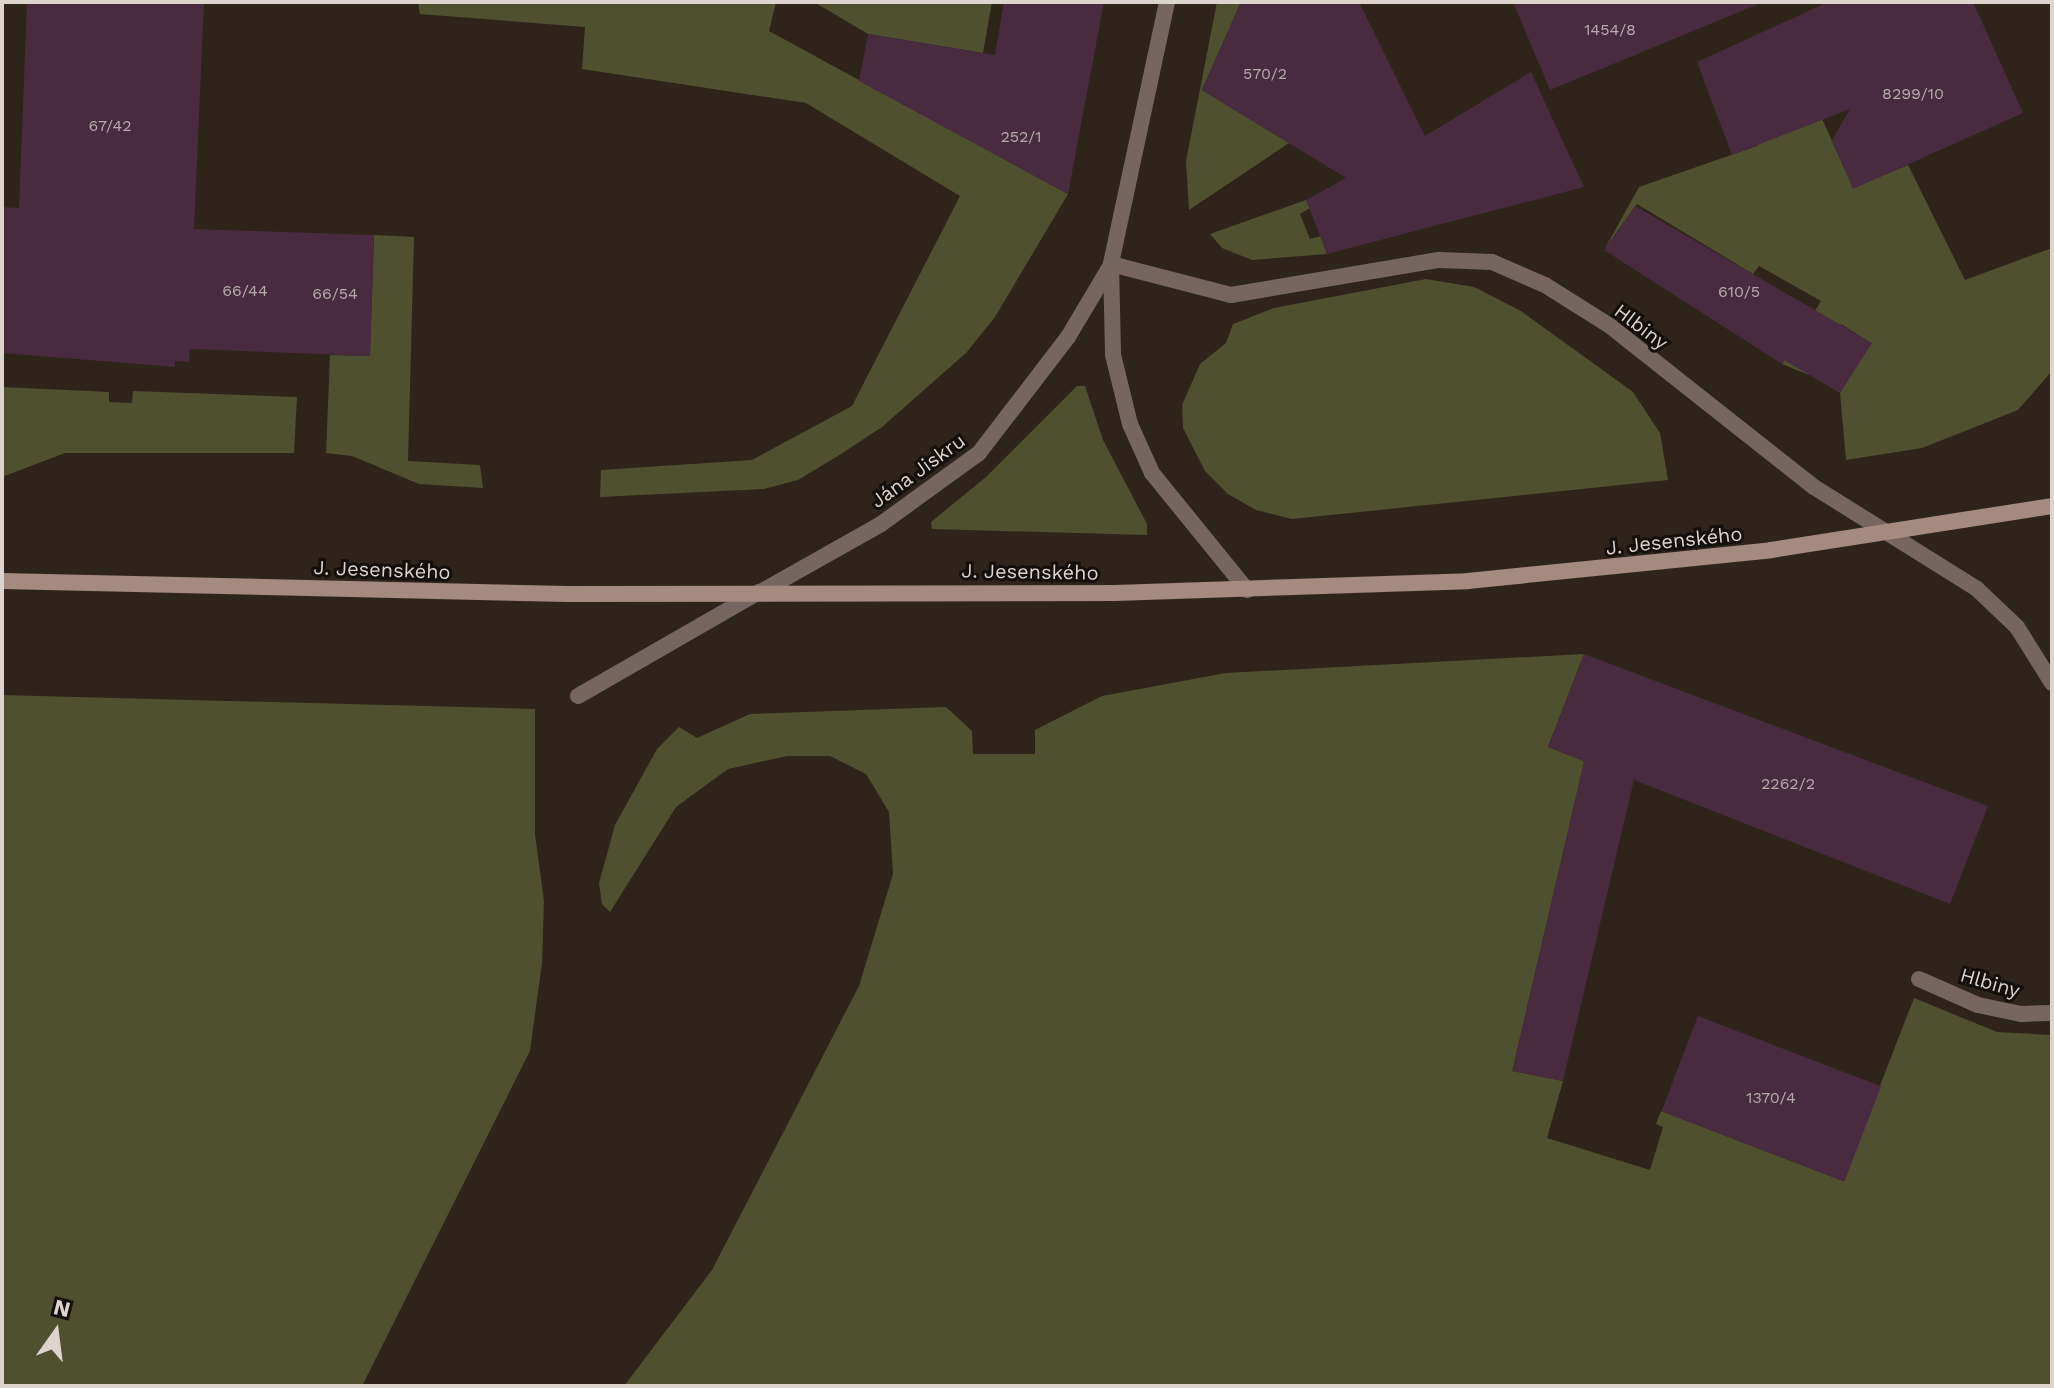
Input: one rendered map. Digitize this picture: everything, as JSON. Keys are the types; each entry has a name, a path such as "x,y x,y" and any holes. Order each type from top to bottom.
{"street":[{"name":"Jána Jiskru","path":"1167,2 1111,264 1113,355 1130,424 1152,473 1184,519 1247,590"},
{"name":"Hlbiny","path":"1111,264 1231,295 1439,260 1492,262 1545,285 1610,326 1814,487 1977,589 2017,627 2050,676"},
{"name":"Jána Jiskru","path":"578,696 881,524 979,453 1068,337 1111,264"},
{"name":"J. Jesenského","path":"2,581 469,593 1247,590 1468,581 1771,550 2052,506"},
{"name":"Hlbiny","path":"1919,979 1978,1005 2021,1014 2052,1013"}],"green space":[{"path":"418,2 776,2 769,31 1068,194 995,317 966,353 882,427 841,454 798,480 764,489 600,497 601,470 752,460 852,406 960,196 806,103 582,69 585,27 420,14"},
{"path":"814,2 992,2 983,53 868,34"},
{"path":"1217,2 1241,2 1202,90 1289,143 1189,210 1186,161"},
{"path":"1803,76 1853,188 1908,165 1965,280 2052,248 2052,371 2018,410 1922,448 1846,460 1840,393 1871,343 1841,324 1809,375 1782,364 1821,301 1759,266 1753,274 1637,204 1604,250 1639,187 1757,146"},
{"path":"1306,200 1310,208 1300,214 1310,239 1321,236 1327,254 1252,260 1222,248 1210,234"},
{"path":"374,235 414,237 408,461 480,465 483,488 419,484 352,456 326,453 330,355 370,356"},
{"path":"1426,279 1474,287 1521,311 1633,392 1660,433 1668,480 1292,519 1256,510 1228,494 1205,471 1183,428 1182,405 1200,364 1226,343 1233,324 1274,308"},
{"path":"1077,386 1085,386 1103,440 1147,524 1147,535 932,529 931,522 986,477"},
{"path":"2,387 109,392 109,402 132,403 133,391 297,397 294,453 65,453 2,477"},
{"path":"1584,654 1548,747 1589,763 1513,1071 1563,1081 1547,1138 1650,1170 1663,1127 1656,1124 1661,1111 1843,1181 1914,998 1997,1032 2052,1035 2052,1386 624,1386 712,1270 859,986 893,874 889,812 866,774 830,756 787,756 728,769 676,807 610,912 602,904 599,883 615,825 657,749 679,727 697,738 750,714 946,707 972,731 973,754 1035,754 1035,730 1102,696 1226,673"},
{"path":"2,695 535,709 535,834 544,901 542,963 530,1051 362,1386 2,1386"}],"building":[{"path":"27,2 204,2 194,229 374,235 370,356 190,349 189,362 175,361 175,367 2,353 2,207 19,208"},
{"path":"1004,2 1104,2 1068,194 859,81 868,34 995,55"},
{"path":"1241,2 1359,2 1425,136 1531,72 1584,187 1327,254 1306,200 1346,178 1202,90"},
{"path":"1513,2 1761,2 1761,3 1550,90"},
{"path":"1828,2 1973,2 2023,113 1853,189 1832,140 1850,109 1732,155 1697,62"},
{"path":"1635,206 1872,343 1840,393 1784,360 1782,364 1604,250"},
{"path":"1584,654 1988,806 1950,904 1634,780 1563,1081 1512,1071 1584,761 1548,747"},
{"path":"1698,1016 1881,1086 1844,1181 1661,1111"}]}
